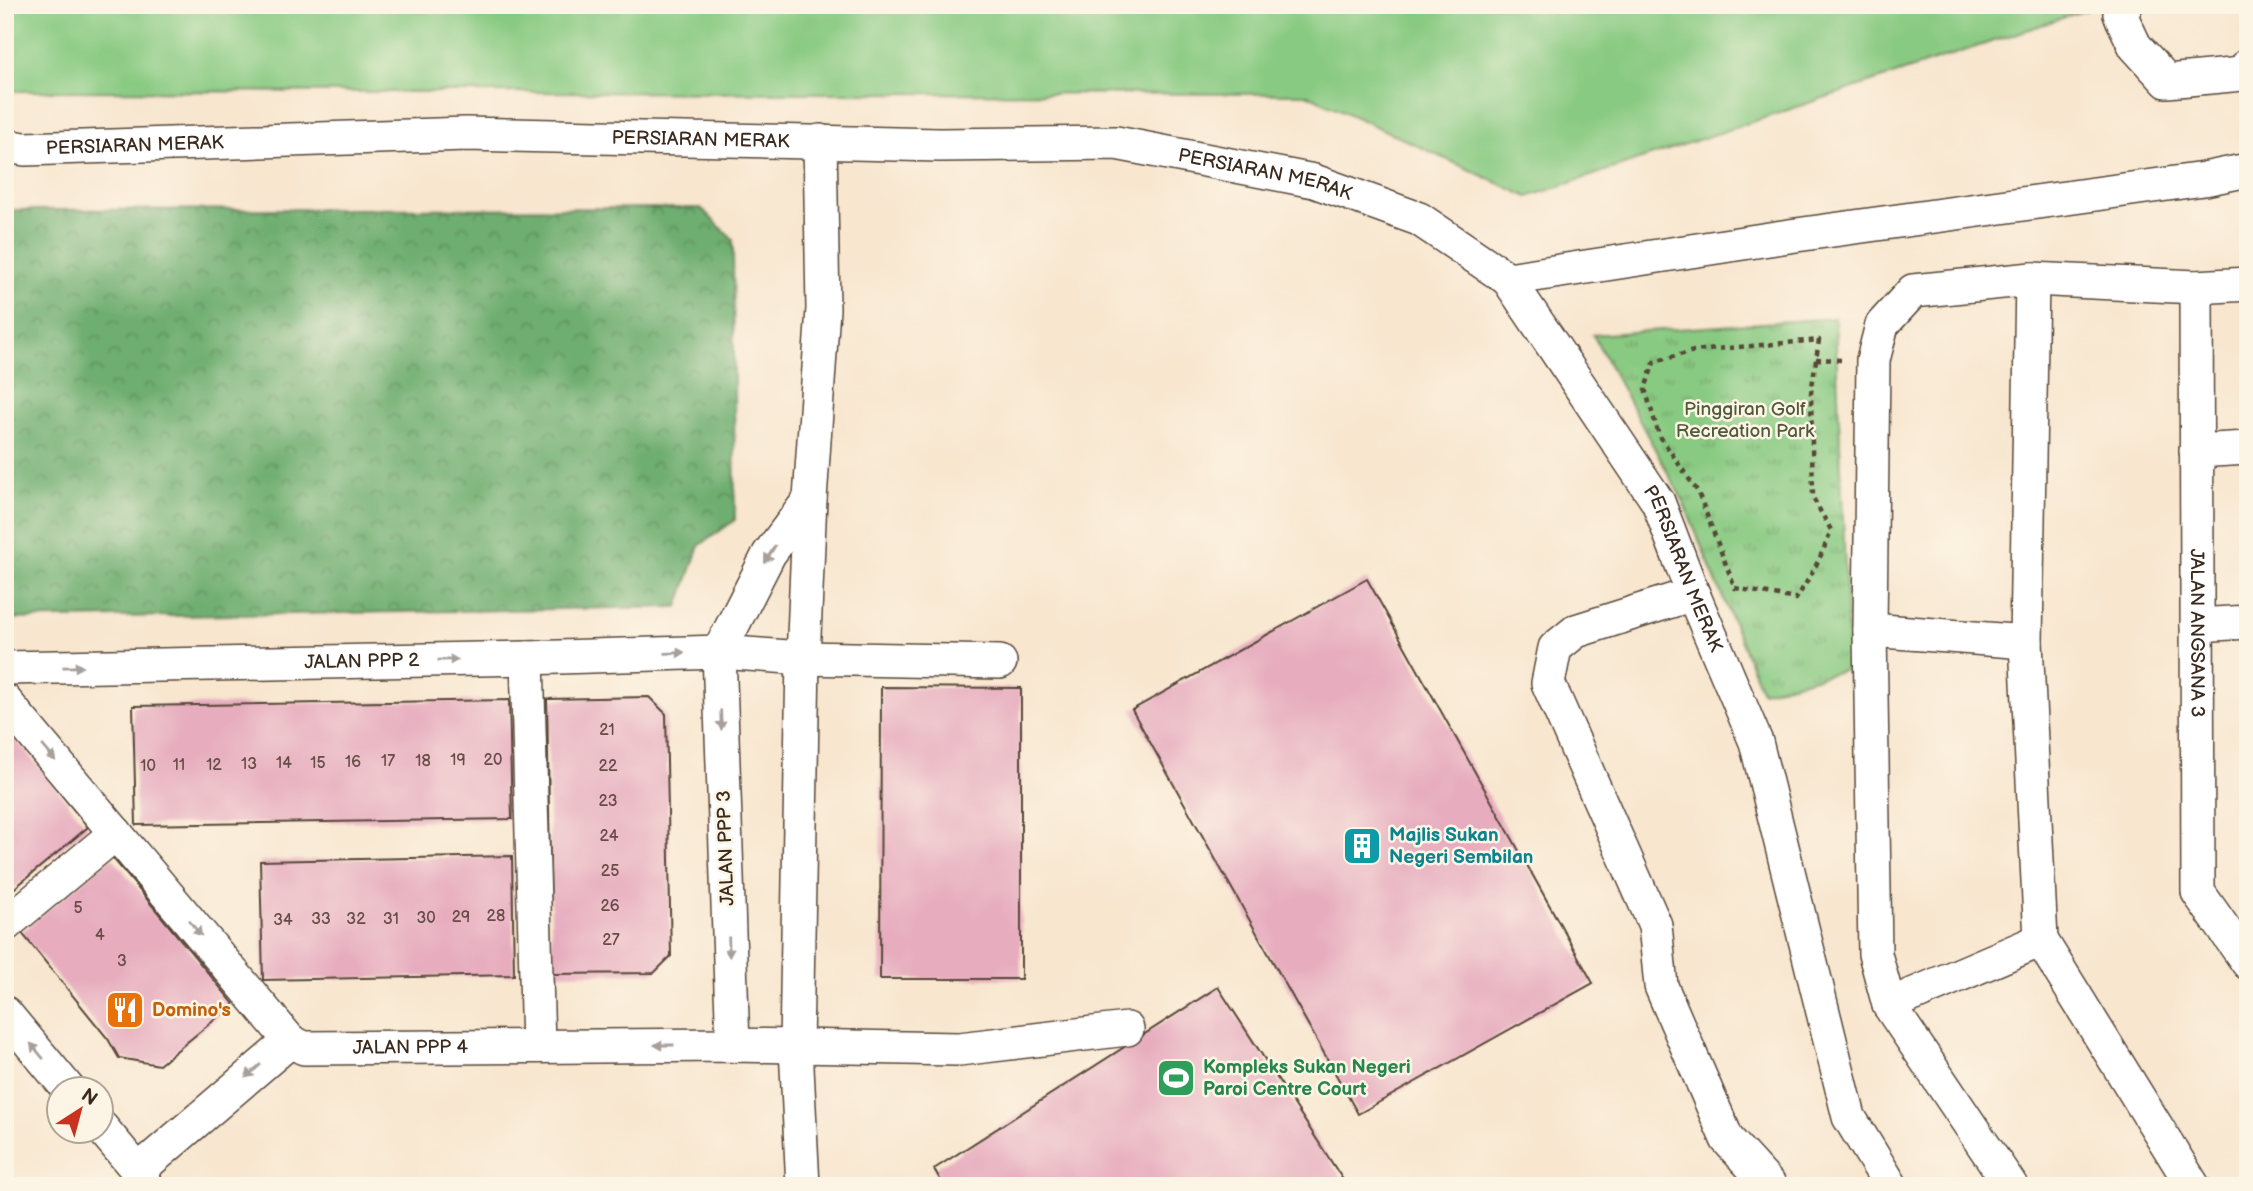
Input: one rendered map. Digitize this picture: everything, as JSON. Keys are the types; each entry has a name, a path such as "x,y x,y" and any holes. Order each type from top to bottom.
{"street":[{"path":"2126,5 2120,14 2135,46 2167,81 2242,74 2248,65"},
{"name":"PERSIARAN MERAK","path":"5,146 25,149 466,134 940,145 1116,143 1314,181 1419,219 1508,278 1658,502 1693,594 1756,742 1849,1117 1886,1185"},
{"path":"803,1186 796,1048 803,659 810,499 823,309 820,141"},
{"path":"1508,278 1788,236 2204,179 2248,170"},
{"path":"2032,279 2026,642 2041,940 2193,1186"},
{"path":"2011,1186 1889,1005 1875,954 1870,630 1873,360 1882,325 1913,291 2032,279 2196,287 2248,284"},
{"name":"JALAN ANGSANA 3","path":"2196,287 2198,892 2248,963"},
{"path":"2196,450 2248,448"},
{"path":"719,652 769,554 810,499"},
{"path":"1693,594 1576,632 1555,648 1548,683 1655,925 1661,986 1727,1139 1770,1186"},
{"path":"2197,625 2248,622"},
{"path":"1870,630 2026,642"},
{"name":"JALAN PPP 2","path":"5,668 527,659 719,652 803,659 1000,662"},
{"name":"JALAN PPP 3","path":"719,652 733,1045"},
{"path":"527,659 538,1046"},
{"path":"5,701 290,1041 142,1178 116,1146"},
{"path":"5,925 116,833"},
{"path":"1889,1005 2041,940"},
{"path":"5,1013 57,1076"},
{"name":"JALAN PPP 4","path":"290,1041 304,1048 733,1045 959,1049 1127,1030"}],"path":[{"path":"1819,340 1811,393 1813,498 1831,530 1823,554 1816,570 1796,599 1735,588 1698,492 1659,435 1645,389 1654,362 1693,351 1819,340"}],"green space":[{"path":"5,5 2101,5 1528,197 1306,94 5,91"},
{"path":"701,208 733,240 735,520 699,546 678,607 5,619 5,210"},
{"name":"Pinggiran Golf Recreation Park","path":"1835,318 1849,669 1762,692 1682,499 1593,335"}],"building":[{"name":"Majlis Sukan Negeri Sembilan","path":"1367,579 1593,983 1358,1114 1132,710"},
{"path":"881,687 1021,688 1021,979 880,979"},
{"path":"649,697 666,714 671,956 654,973 552,974 547,699"},
{"path":"509,700 512,819 136,825 133,706"},
{"path":"5,726 88,827 5,896"},
{"path":"512,856 514,975 263,980 260,861"},
{"path":"112,857 234,1004 159,1065 119,1058 108,1039 21,932"},
{"name":"Kompleks Sukan Negeri Paroi Centre Court","path":"1218,987 1347,1186 944,1186 934,1169"}],"place":[{"name":"Majlis Sukan Negeri Sembilan","path":"1362,846"},
{"name":"Domino's","path":"125,1010"},
{"name":"Kompleks Sukan Negeri Paroi Centre Court","path":"1176,1078"}]}
